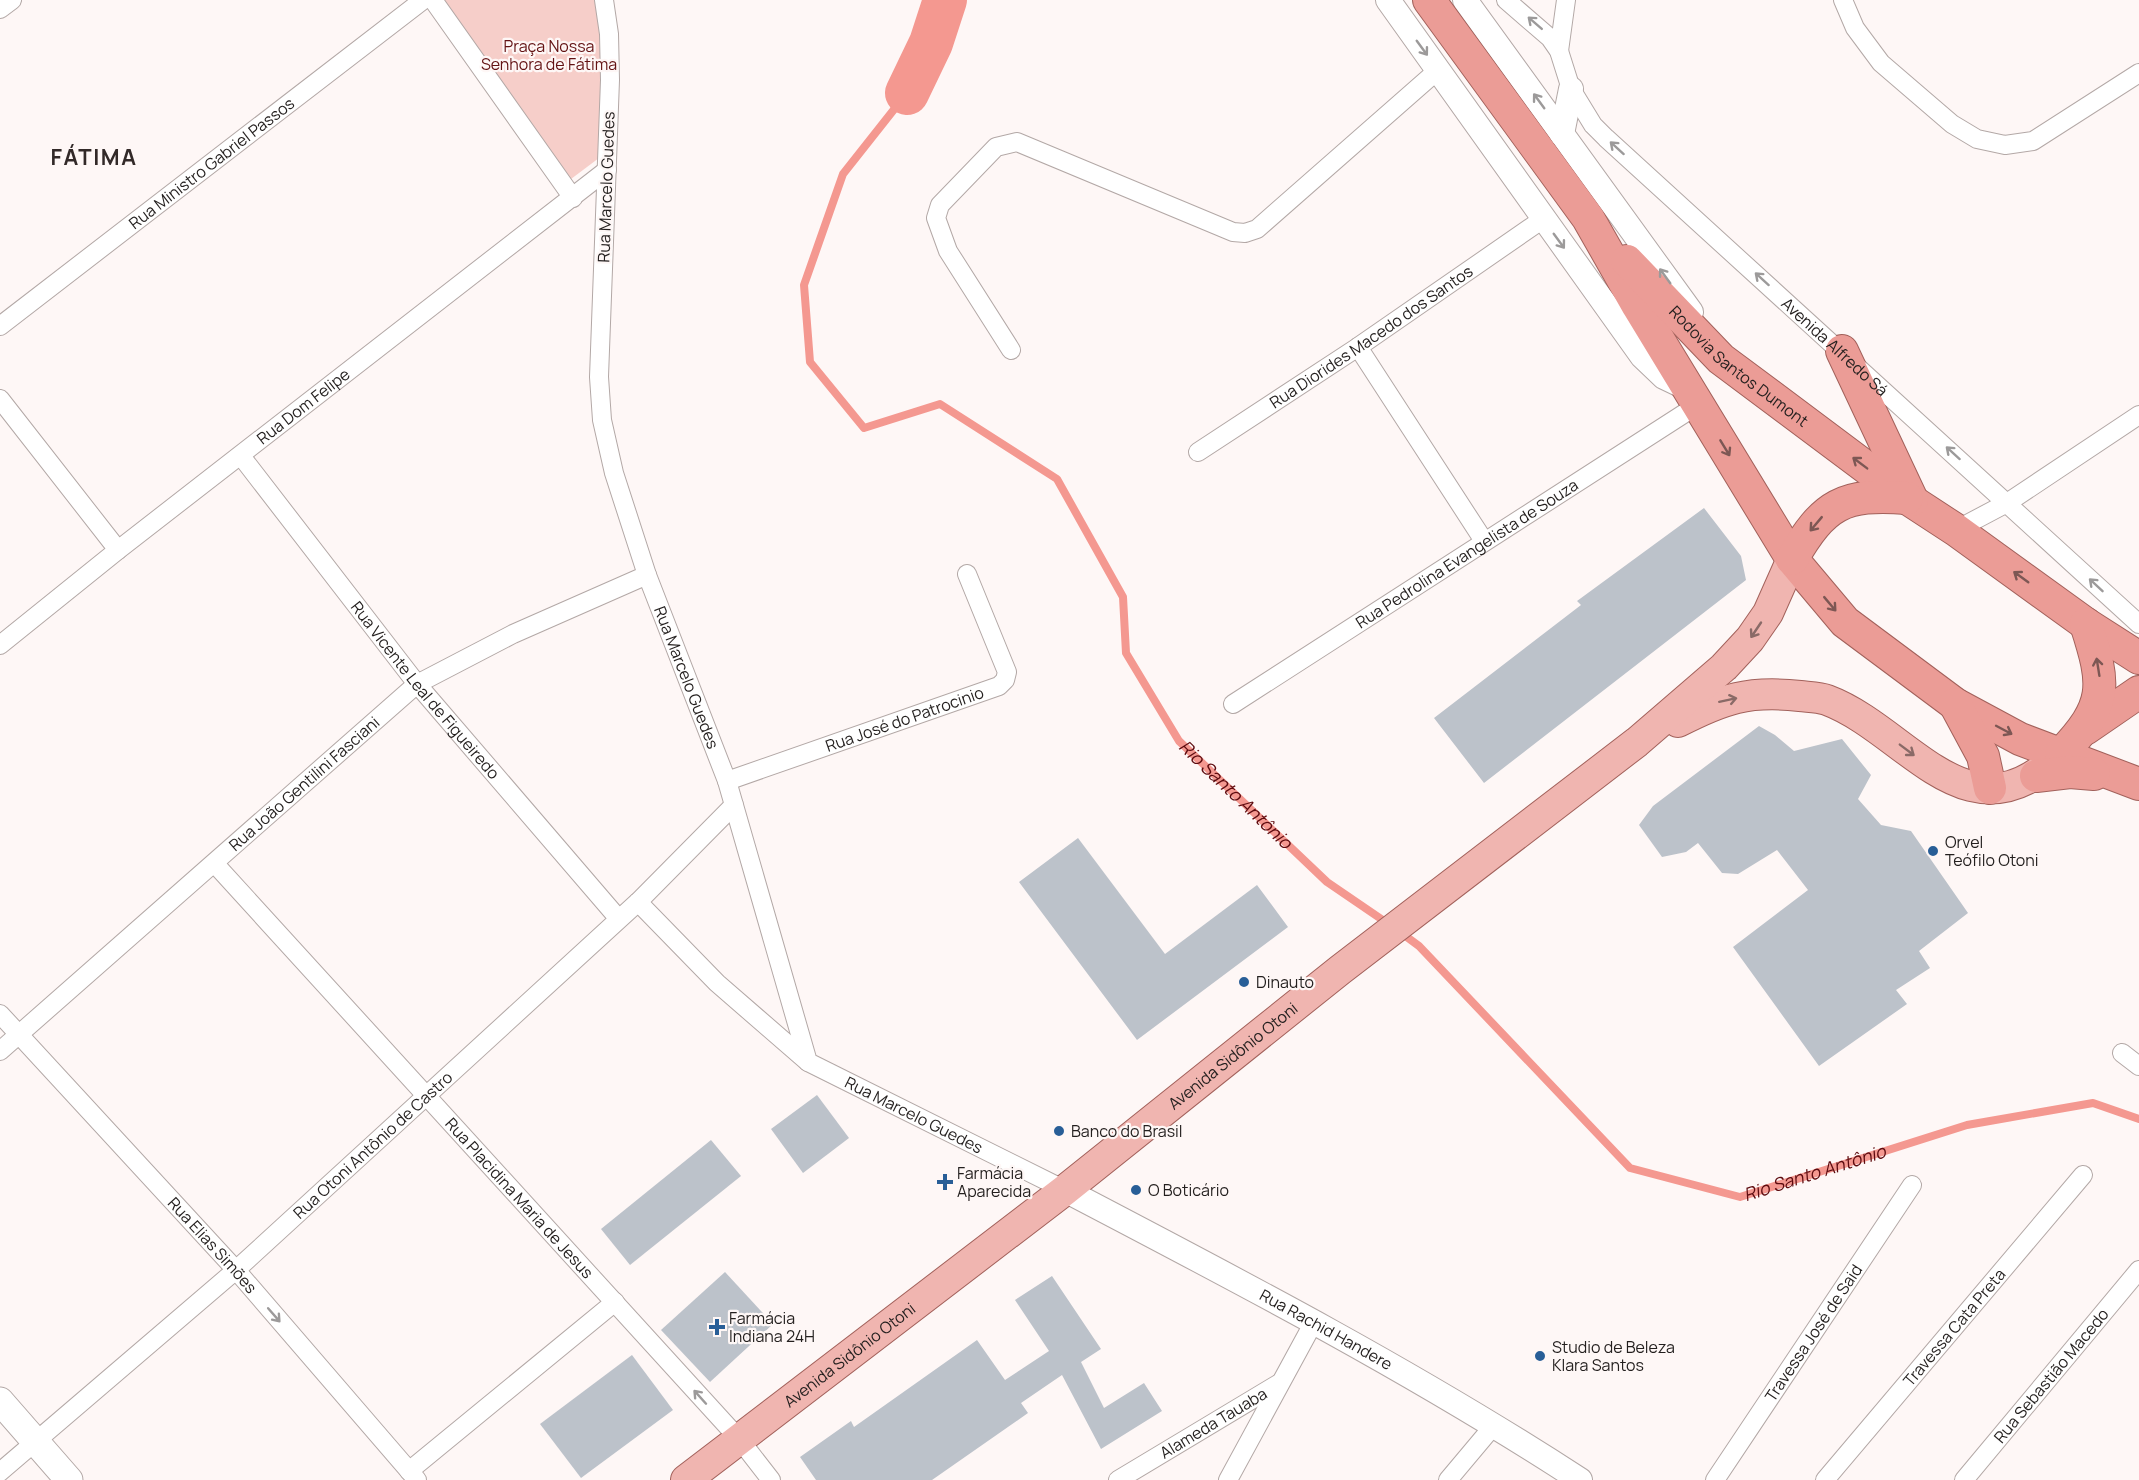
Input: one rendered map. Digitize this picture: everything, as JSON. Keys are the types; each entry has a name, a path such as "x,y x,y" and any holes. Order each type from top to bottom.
{"highway":[{"path":"1429,0 1588,218 1792,559 1845,622 1955,704 2020,739 2138,784"},
{"name":"Rodovia Santos Dumont","path":"1588,218 1655,292 1721,359 1910,501"},
{"path":"1842,351 1910,501"},
{"path":"1792,559 1806,536 1824,514 1848,500 1873,495 1910,501 1956,530 2086,624 2139,658"},
{"path":"2084,730 2099,700 2100,667 2086,624"},
{"path":"2061,754 2084,730 2139,692"},
{"path":"1955,704 1983,756 1990,788"},
{"path":"2036,777 2070,772 2093,773 2138,784"}],"main road":[{"path":"1637,742 1725,667 1750,639 1768,613 1792,559"},
{"path":"1637,742 1721,700 1769,692 1826,699 1869,721 1944,777 1969,787 1990,788 2036,777 2061,754"},
{"name":"Avenida Sidônio Otoni","path":"686,1480 1065,1190 1340,970 1637,742"},
{"path":"0,1401 69,1480"}],"street":[{"path":"0,9 12,0"},
{"name":"Rua Ministro Gabriel Passos","path":"0,326 423,0"},
{"path":"433,0 573,198"},
{"name":"Rua Marcelo Guedes","path":"604,0 609,34 610,80 599,377 602,420 614,473 647,575 727,781 808,1062 1065,1190"},
{"path":"1388,0 1642,356 1664,377 1694,397"},
{"path":"1465,0 1703,328 1721,359"},
{"path":"1506,0 1539,26 1559,51"},
{"path":"1559,51 1566,0"},
{"path":"1843,0 1855,27 1881,63 1952,124 1977,139 2005,145 2033,141 2139,73"},
{"name":"Avenida Alfredo Sá","path":"1559,51 1571,89 1593,125 1606,138 2139,624"},
{"path":"1011,350 948,251 936,218 940,204 996,147 1017,142 1233,232 1245,233 1257,229 1438,70"},
{"path":"1563,134 1571,89"},
{"name":"Rua Dom Felipe","path":"0,645 118,550 607,170"},
{"name":"Rua Diorides Macedo dos Santos","path":"1198,452 1358,347 1543,219"},
{"path":"1358,347 1484,541"},
{"name":"Rua Pedrolina Evangelista de Souza","path":"1233,704 1484,541 1694,397"},
{"path":"0,399 118,550"},
{"path":"1956,530 2007,503 2139,415"},
{"name":"Rua Vicente Leal de Figueiredo","path":"241,456 417,684 618,918"},
{"name":"Rua José do Patrocinio","path":"727,781 999,686 1005,680 1007,672 967,574"},
{"name":"Rua João Gentilini Fasciani","path":"0,1052 417,684 513,634 647,575"},
{"name":"Rua Otoni Antônio de Castro","path":"0,1472 236,1270 638,902 734,805"},
{"name":"Rua Placidina Maria de Jesus","path":"215,864 740,1440 771,1480"},
{"path":"638,902 717,983 808,1062"},
{"name":"Rua Elias Simões","path":"0,1014 236,1270 413,1476"},
{"path":"2122,1053 2139,1066"},
{"name":"Travessa Cata Preta","path":"1825,1480 2083,1175"},
{"name":"Travessa José de Said","path":"1716,1480 1912,1185"},
{"name":"Rua Rachid Handere","path":"1065,1190 1315,1320 1495,1425 1580,1480"},
{"name":"Rua Sebastião Macedo","path":"1964,1480 2139,1270"},
{"path":"413,1476 615,1302"},
{"path":"1228,1480 1278,1384 1315,1320"},
{"name":"Alameda Tauaba","path":"1118,1480 1278,1384"},
{"path":"1448,1480 1495,1425"}],"green space":[{"name":"Praça Nossa Senhora de Fátima","path":"441,0 600,0 603,155 571,179"}],"building":[{"path":"1704,508 1741,556 1746,580 1484,783 1434,718 1581,605 1577,601"},
{"path":"1759,726 1775,735 1794,751 1842,739 1871,775 1858,799 1881,825 1911,831 1968,913 1919,951 1930,968 1896,990 1907,1004 1819,1066 1733,947 1808,890 1777,850 1738,874 1722,873 1698,843 1686,852 1662,857 1639,825 1653,806"},
{"path":"1078,838 1165,954 1257,885 1288,927 1137,1040 1019,882"},
{"path":"817,1095 849,1138 803,1173 771,1129"},
{"path":"711,1140 741,1176 630,1265 601,1229"},
{"name":"Farmácia Indiana 24H","path":"725,1272 773,1324 710,1382 661,1330"},
{"path":"1052,1276 1101,1349 1081,1362 1104,1408 1144,1383 1162,1411 1101,1449 1062,1375 1021,1403 1028,1413 932,1480 816,1480 800,1457 851,1421 854,1427 977,1340 1005,1380 1049,1351 1015,1300"},
{"path":"632,1355 673,1410 581,1478 540,1424"}],"waterway":[{"name":"Rio Santo Antônio","path":"907,93 931,43 945,0"},
{"name":"Rio Santo Antônio","path":"907,93 843,174 804,285 810,362 864,428 940,404 1057,479 1123,597 1126,653 1179,741 1327,882 1390,925"},
{"name":"Rio Santo Antônio","path":"1400,932 1419,946 1630,1168 1740,1197 1967,1125 2093,1103 2139,1119"}],"place":[{"name":"Orvel Teófilo Otoni","path":"1933,851"},
{"name":"Dinauto","path":"1244,982"},
{"name":"Banco do Brasil","path":"1059,1131"},
{"name":"Farmácia Aparecida","path":"945,1182"},
{"name":"O Boticário","path":"1136,1190"},
{"name":"Farmácia Indiana 24H","path":"717,1327"},
{"name":"Studio de Beleza Klara Santos","path":"1540,1356"}],"district":[{"name":"FÁTIMA","path":"94,157"}]}
